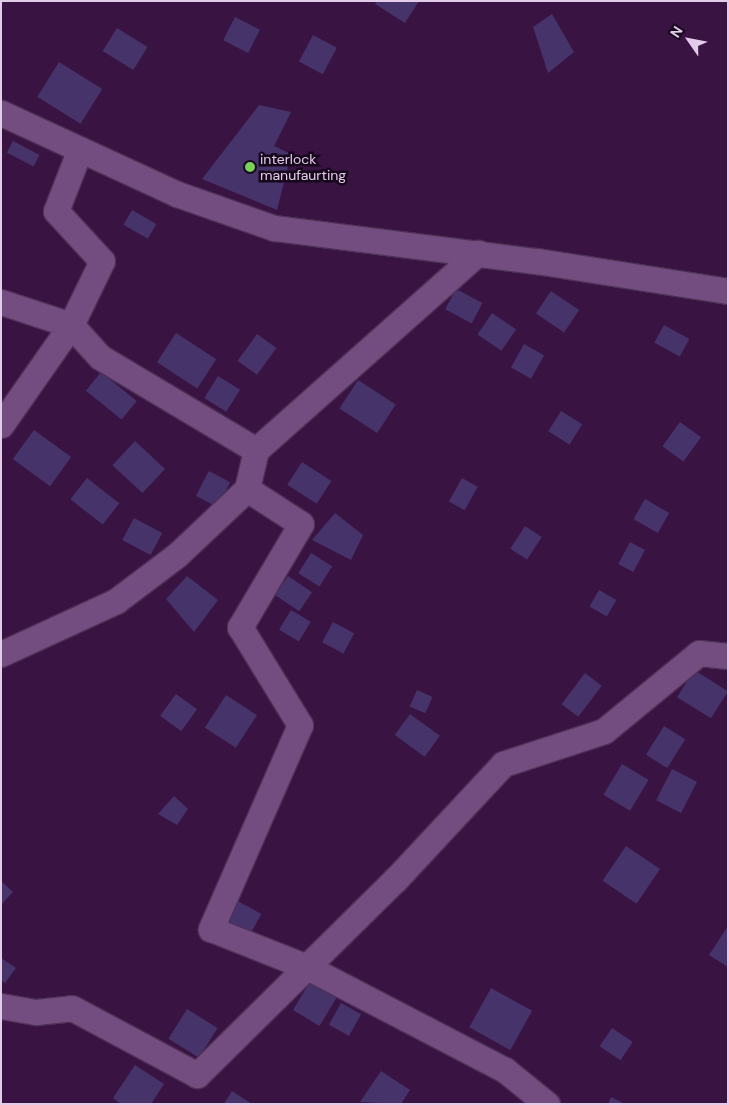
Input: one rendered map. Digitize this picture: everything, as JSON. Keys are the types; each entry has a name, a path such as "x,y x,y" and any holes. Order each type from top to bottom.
{"street":[{"path":"1,113 177,194 274,228 478,253 728,291"},
{"path":"1,425 70,325 102,261 56,210 80,150"},
{"path":"1,654 116,601 177,555 246,489 256,450 478,253"},
{"path":"1,302 70,325 100,357 256,450"},
{"path":"246,489 301,524 240,628 300,725 211,929 307,967 504,1070 547,1104"},
{"path":"1,1006 36,1012 72,1008 198,1075 396,880 503,764 604,731 699,653 728,656"}],"building":[{"path":"377,1 419,1 405,23 375,4"},
{"path":"552,14 574,52 548,73 533,27"},
{"path":"235,17 260,30 248,53 223,40"},
{"path":"117,28 148,47 133,70 103,51"},
{"path":"313,35 337,48 323,74 299,61"},
{"path":"59,62 102,89 81,124 37,97"},
{"name":"interlock manufaurting","path":"259,105 291,112 274,146 291,154 277,210 202,179"},
{"path":"13,141 39,155 33,167 7,152"},
{"path":"132,210 156,224 148,239 124,225"},
{"path":"456,289 482,303 472,323 445,309"},
{"path":"551,291 579,310 564,332 536,313"},
{"path":"492,313 516,329 502,351 477,335"},
{"path":"664,325 689,339 680,357 654,342"},
{"path":"176,333 216,359 197,388 157,362"},
{"path":"257,334 276,348 257,375 238,361"},
{"path":"524,344 544,355 531,379 511,368"},
{"path":"101,372 137,401 122,420 86,391"},
{"path":"218,376 240,390 226,412 204,398"},
{"path":"358,380 396,405 377,433 339,409"},
{"path":"561,411 582,424 569,445 548,431"},
{"path":"680,422 701,437 683,462 662,446"},
{"path":"34,430 71,457 50,486 13,459"},
{"path":"135,441 165,469 142,493 112,465"},
{"path":"302,462 331,481 317,504 287,485"},
{"path":"209,471 230,482 217,507 196,496"},
{"path":"87,478 119,503 103,525 70,499"},
{"path":"462,478 478,487 465,510 449,502"},
{"path":"645,499 669,513 658,533 634,519"},
{"path":"335,513 363,535 351,560 312,540"},
{"path":"134,518 162,533 151,555 122,540"},
{"path":"525,526 542,537 527,560 510,549"},
{"path":"630,542 645,550 633,572 618,564"},
{"path":"311,553 332,566 319,587 298,573"},
{"path":"187,576 218,600 194,632 166,599"},
{"path":"288,576 312,592 299,611 275,595"},
{"path":"599,590 616,600 607,616 590,606"},
{"path":"291,610 311,622 299,642 279,630"},
{"path":"333,622 354,633 343,654 322,642"},
{"path":"694,670 728,691 711,718 677,697"},
{"path":"585,673 602,686 578,717 562,704"},
{"path":"417,690 433,697 425,713 410,706"},
{"path":"176,694 197,709 181,731 160,716"},
{"path":"226,695 257,715 236,748 205,728"},
{"path":"410,714 440,736 425,757 395,735"},
{"path":"664,726 685,739 667,768 646,755"},
{"path":"622,764 649,780 630,811 603,795"},
{"path":"672,769 697,782 681,813 656,800"},
{"path":"174,796 188,809 177,825 158,814"},
{"path":"626,846 660,869 637,904 603,881"},
{"path":"1,881 13,892 1,905"},
{"path":"236,900 261,914 249,936 224,922"},
{"path":"728,926 728,967 709,955"},
{"path":"1,958 16,968 5,983 1,980"},
{"path":"311,980 338,996 320,1026 293,1010"},
{"path":"491,988 532,1011 510,1050 469,1027"},
{"path":"341,1003 361,1014 349,1036 329,1025"},
{"path":"187,1009 218,1028 199,1058 168,1039"},
{"path":"612,1028 633,1042 620,1060 600,1046"},
{"path":"135,1065 164,1084 151,1104 121,1104 113,1098"},
{"path":"381,1071 410,1090 401,1104 360,1102"},
{"path":"232,1091 252,1104 224,1104"},
{"path":"611,1097 625,1104 608,1104"}],"place":[{"name":"interlock manufaurting","path":"250,167"}]}
